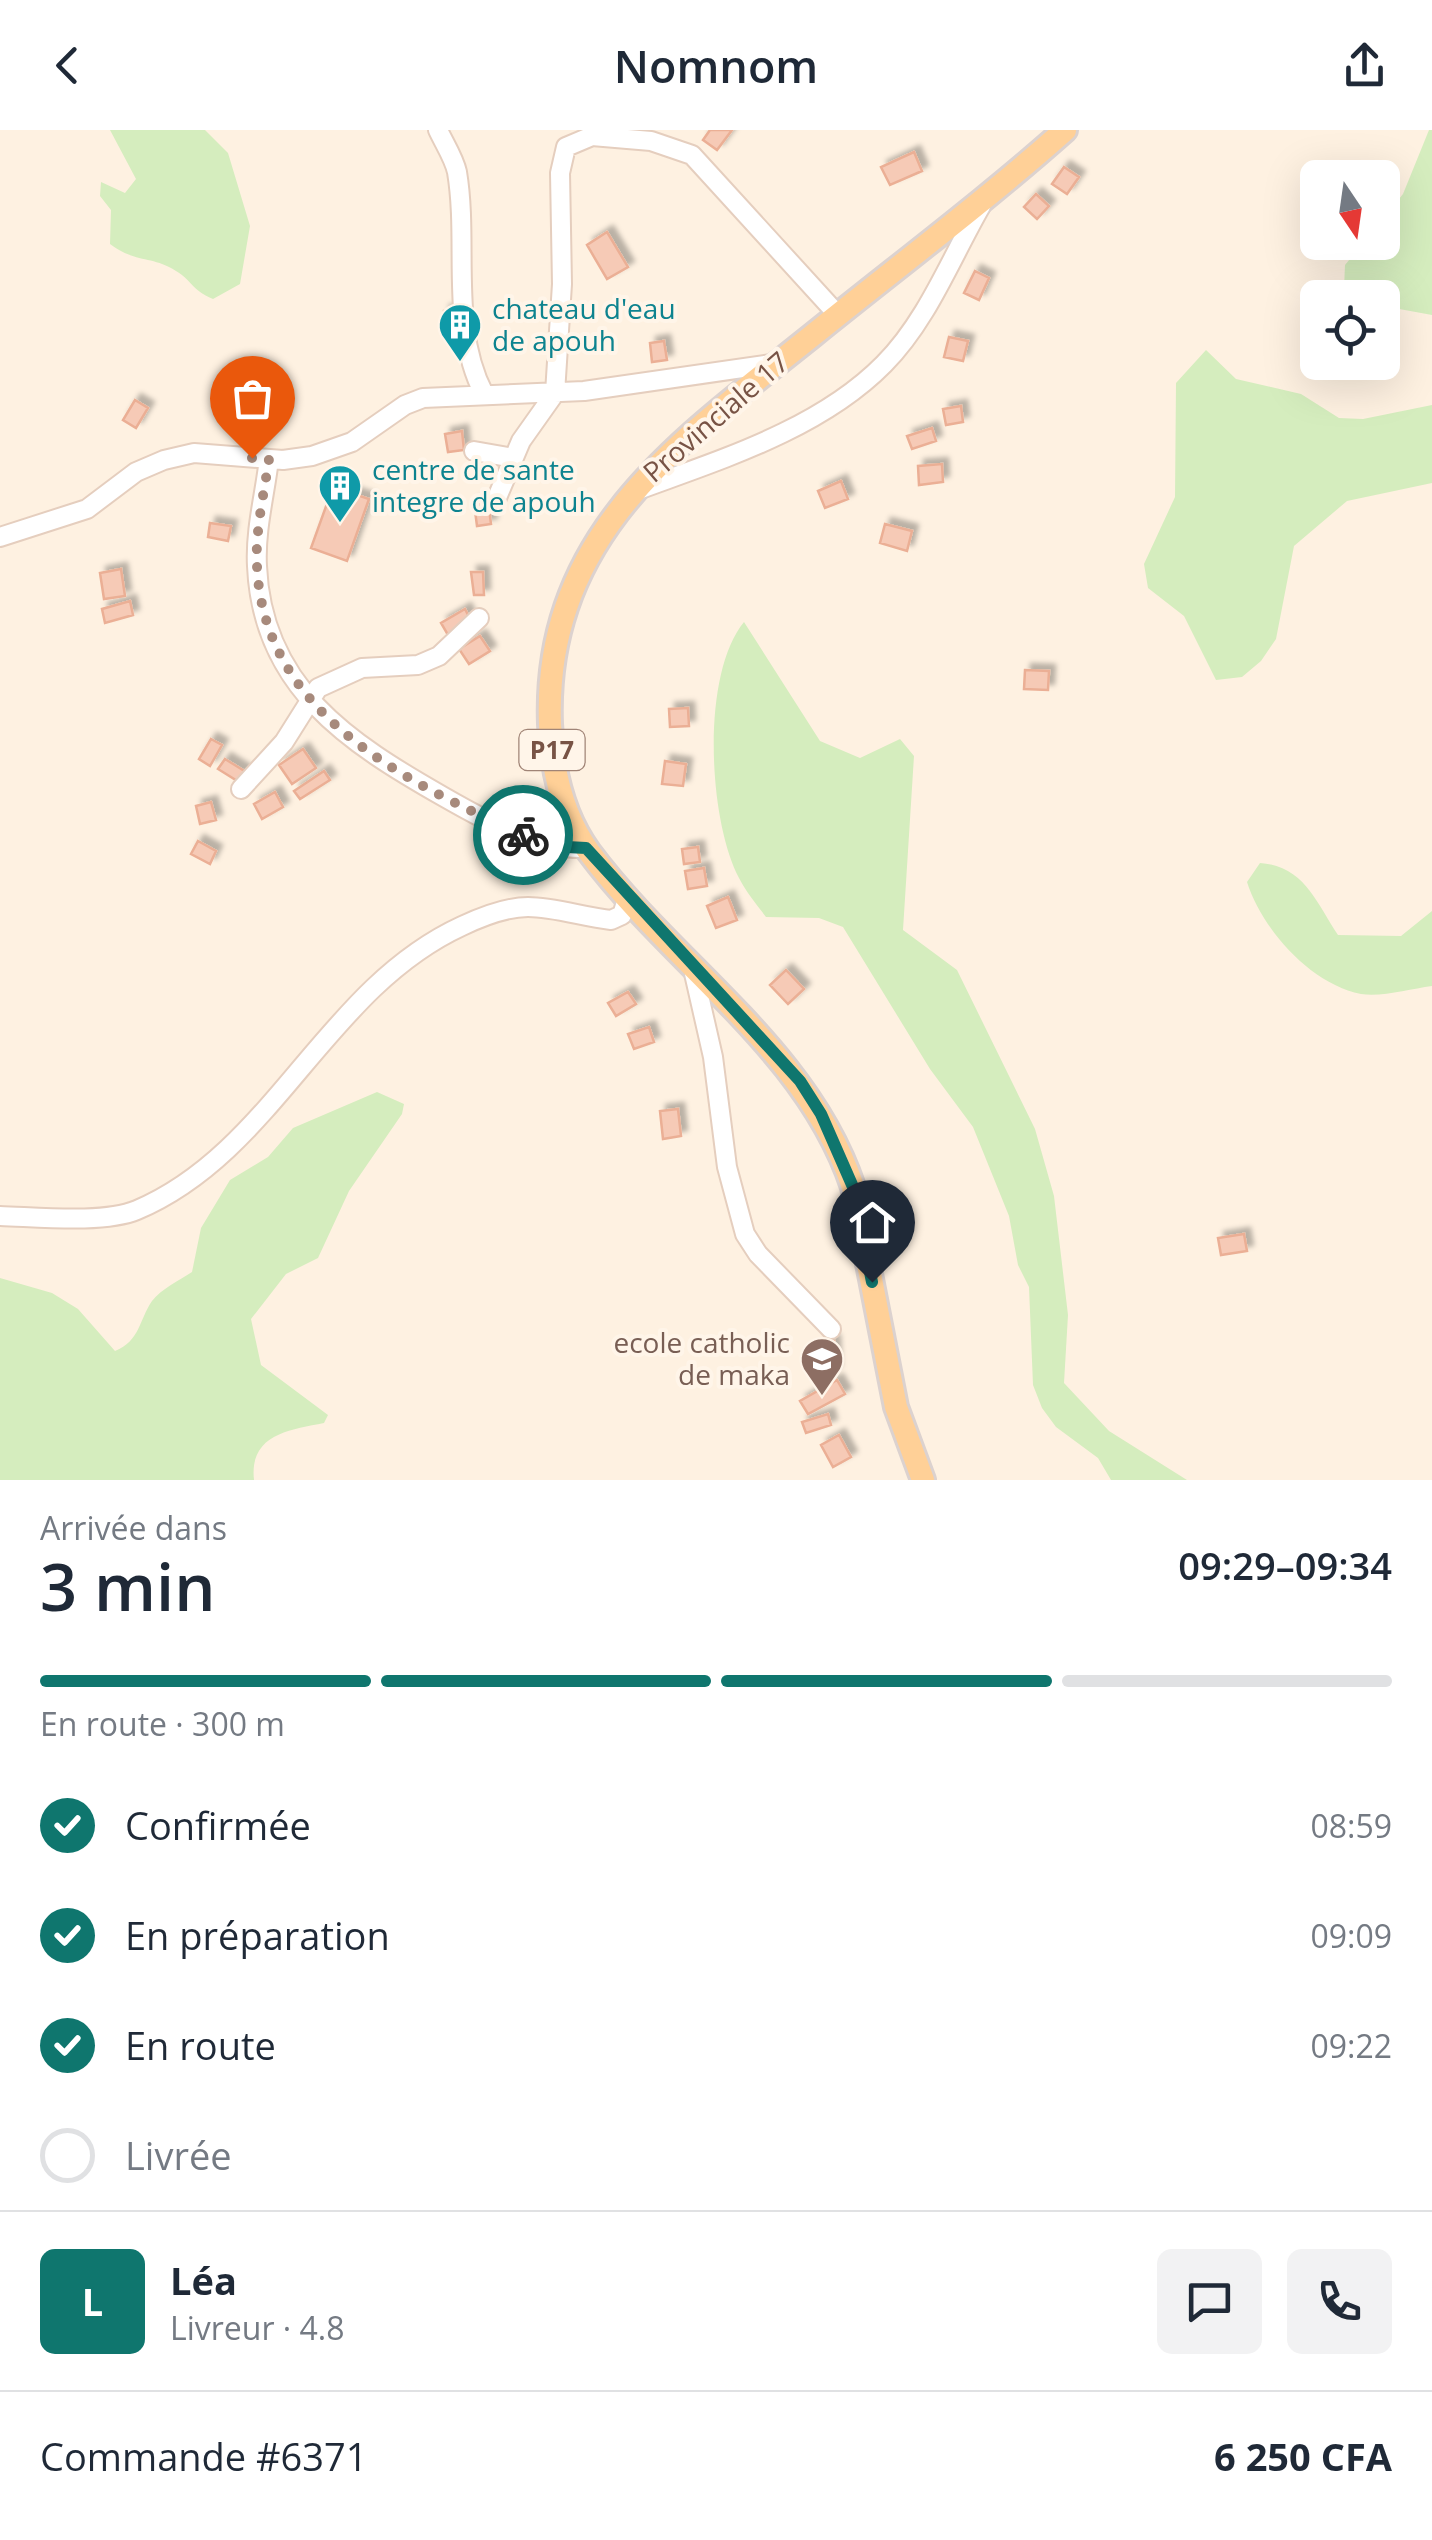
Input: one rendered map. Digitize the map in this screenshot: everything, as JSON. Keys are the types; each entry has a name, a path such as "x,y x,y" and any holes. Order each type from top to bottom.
{"main road":[{"name":"Provinciale 17","path":"923,1480 896,1407 853,1187 842,1154 800,1081 693,969 586,848 554,774 550,703 553,668 586,560 630,494 674,448 987,198 1065,130"}],"street":[{"path":"438,130 457,172 461,282 474,370 484,394"},
{"path":"496,500 512,458 555,393 562,284 560,172 566,146 583,138 666,144 702,162 838,315"},
{"path":"630,494 733,455 784,430 871,376 912,329 987,198"},
{"path":"0,537 87,508 136,472 180,455 297,458 340,448 415,400 555,393 778,363"},
{"path":"474,451 512,458"},
{"path":"269,459 257,550 258,583 268,629 281,660 308,700 369,755 462,807 548,846 586,848"},
{"path":"241,790 284,742 318,688 362,668 418,665 439,656 479,618"},
{"path":"0,1216 134,1212 220,1157 308,1060 327,1032 394,965 426,944 483,916 528,907 611,920 622,915 628,896"},
{"path":"693,969 719,1089 728,1167 745,1234 758,1254 831,1329"}],"green space":[{"path":"110,130 205,130 228,153 250,226 240,284 213,299 167,266 110,244 111,210 100,196 101,182 125,193 136,179"},
{"path":"1432,130 1432,315 1400,309 1400,280 1344,280 1349,260 1400,260 1403,194"},
{"path":"1206,350 1236,379 1301,394 1339,418 1363,419 1432,405 1432,483 1347,501 1294,546 1276,639 1261,661 1242,677 1216,680 1184,616 1148,588 1144,564 1175,497 1176,383"},
{"path":"744,622 820,741 860,758 900,739 914,756 903,930 957,970 1035,1129 1054,1196 1068,1315 1064,1383 1109,1431 1187,1480 1111,1480 1098,1458 1056,1427 1042,1408 1033,1385 1029,1287 1018,1265 1009,1216 973,1127 930,1069 843,927 819,918 766,917 739,878 721,820 714,747 721,676 730,646"},
{"path":"1260,863 1298,878 1338,935 1401,936 1432,911 1432,986 1361,994 1306,967 1276,935 1254,900 1247,882"},
{"path":"377,1092 404,1104 402,1114 349,1191 318,1258 286,1274 251,1319 261,1365 328,1415 324,1423 285,1432 264,1444 254,1465 254,1480 0,1480 0,1278 52,1293 78,1309 115,1351 130,1342 156,1297 192,1272 201,1228 230,1180 268,1157 293,1128"}],"building":[{"path":"710,130 732,130 717,150 703,140"},
{"path":"914,152 922,171 890,185 881,167"},
{"path":"1064,167 1079,177 1067,194 1052,184"},
{"path":"1036,194 1049,206 1037,219 1024,207"},
{"path":"607,232 628,267 607,279 587,245"},
{"path":"975,271 989,278 979,300 964,293"},
{"path":"444,311 457,311 457,338 444,338"},
{"path":"949,337 968,341 963,361 944,357"},
{"path":"664,341 667,360 652,362 650,343"},
{"path":"135,400 148,408 136,428 123,420"},
{"path":"961,406 963,422 946,425 943,409"},
{"path":"932,428 936,441 912,449 907,436"},
{"path":"462,431 464,450 448,452 445,434"},
{"path":"942,464 943,482 919,485 918,466"},
{"path":"841,481 848,499 825,508 818,491"},
{"name":"centre de sante integre de apouh","path":"333,487 369,499 347,561 311,548"},
{"path":"488,501 491,524 477,526 474,503"},
{"path":"210,523 231,526 228,541 208,537"},
{"path":"885,524 912,531 907,551 880,543"},
{"path":"121,569 125,596 104,599 100,573"},
{"path":"471,572 483,572 484,595 474,595"},
{"path":"130,601 133,615 105,623 102,609"},
{"path":"465,609 471,621 448,635 441,623"},
{"path":"480,636 490,651 469,664 459,649"},
{"path":"1025,670 1049,671 1048,690 1024,689"},
{"path":"688,708 689,726 670,727 669,709"},
{"path":"211,739 222,745 210,766 199,759"},
{"path":"303,749 316,768 292,784 279,765"},
{"path":"225,759 246,772 239,782 218,769"},
{"path":"665,761 686,764 683,786 662,784"},
{"path":"324,771 330,780 300,799 294,791"},
{"path":"275,792 283,807 262,819 254,804"},
{"path":"211,802 216,820 200,824 196,806"},
{"path":"198,841 216,851 210,864 191,854"},
{"path":"698,847 700,862 684,864 682,849"},
{"path":"704,868 707,886 688,889 685,871"},
{"path":"728,897 737,920 716,928 707,906"},
{"path":"786,970 804,989 788,1004 770,985"},
{"path":"628,992 636,1004 616,1016 608,1003"},
{"path":"649,1027 654,1042 634,1049 628,1034"},
{"path":"678,1109 681,1136 663,1139 660,1111"},
{"path":"1244,1234 1247,1251 1221,1255 1218,1238"},
{"name":"ecole catholic de maka","path":"834,1341 835,1372 823,1372 822,1342"},
{"name":"ecole catholic de maka","path":"837,1380 845,1394 808,1414 800,1401"},
{"path":"828,1414 831,1425 806,1433 802,1422"},
{"path":"839,1435 851,1457 833,1467 821,1445"}],"way so far":[{"path":"252,458 269,459 257,550 258,583 268,629 281,660 308,700 369,755 462,807 523,835"}],"place":[{"name":"chateau d'eau de apouh","path":"460,363"},
{"name":"centre de sante integre de apouh","path":"340,524"},
{"name":"ecole catholic de maka","path":"822,1397"}],"route":[{"path":"523,835 562,849 586,848 677,952 800,1081 842,1154 853,1187 872,1282"}]}
